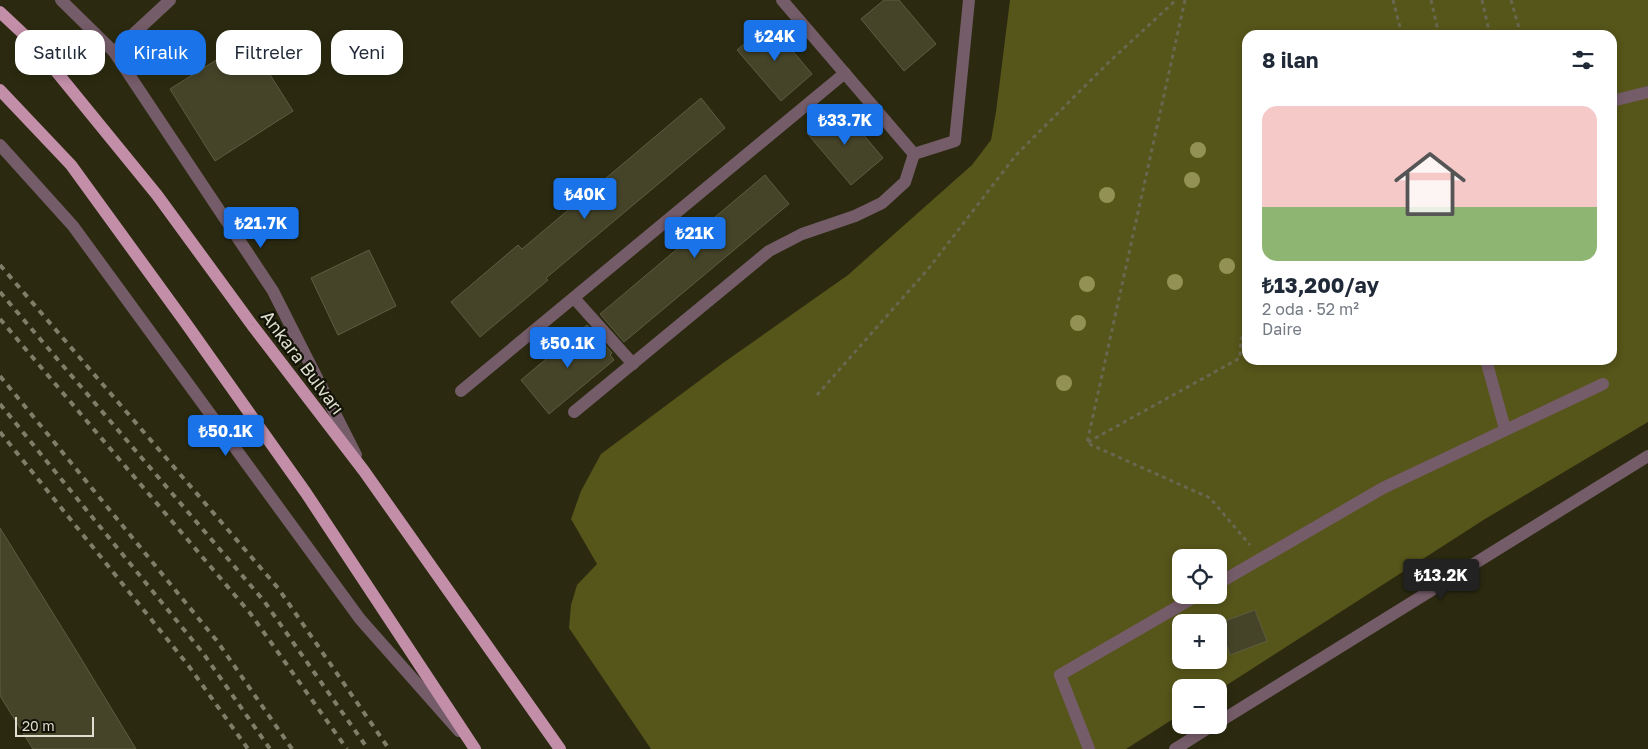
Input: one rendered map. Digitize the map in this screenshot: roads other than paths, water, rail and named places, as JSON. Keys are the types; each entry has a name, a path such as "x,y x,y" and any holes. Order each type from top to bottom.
{"main road":[{"name":"Ankara Bulvarı","path":"0,12 33,43 157,195 252,325 364,471 560,749"},
{"path":"0,90 71,165 185,322 306,493 475,749"}],"street":[{"path":"61,0 114,52 273,292 364,471"},
{"path":"114,52 170,0"},
{"path":"782,0 914,154"},
{"path":"914,154 955,141 969,0"},
{"path":"461,391 845,73"},
{"path":"1617,100 1648,92"},
{"path":"0,145 73,226 360,619 475,749"},
{"path":"574,412 769,252 802,234 855,216 882,203 905,182 914,154"},
{"path":"574,298 633,364"},
{"path":"1487,365 1505,429"},
{"path":"1227,578 1383,488 1603,384"},
{"path":"1227,717 1648,456"},
{"path":"1090,749 1060,675 1182,604"},
{"path":"1175,749 1199,734"}],"railway":[{"path":"0,265 278,588 389,749"},
{"path":"0,292 264,601 368,749"},
{"path":"0,319 250,613 347,749"},
{"path":"0,376 217,641 292,749"},
{"path":"0,404 203,653 270,749"},
{"path":"0,432 188,665 248,749"}]}
